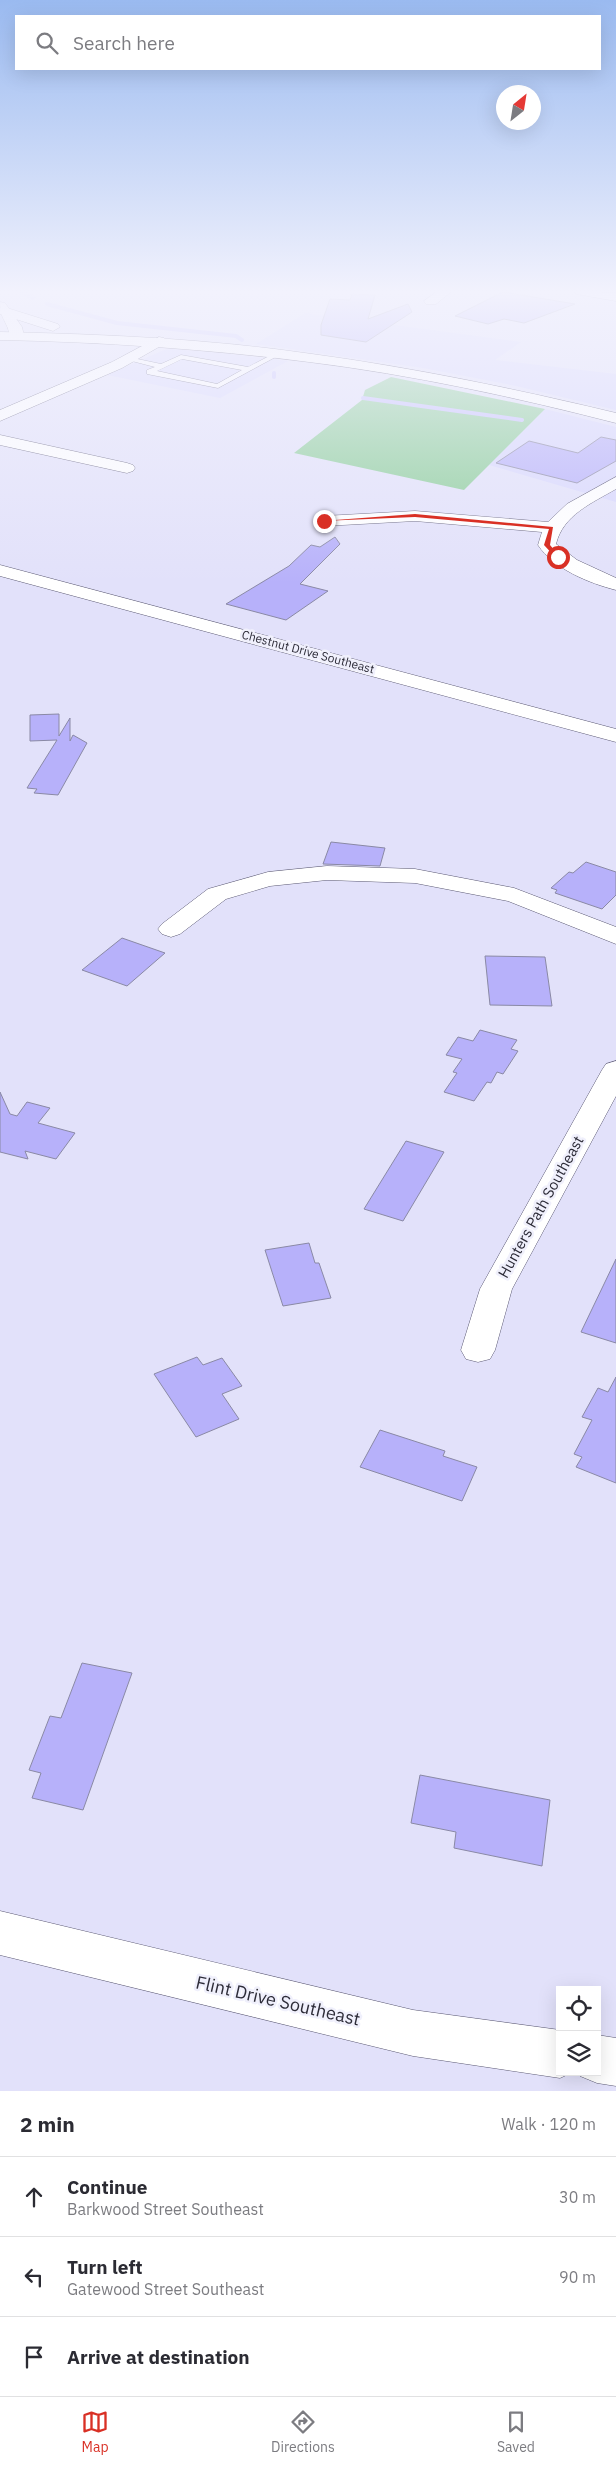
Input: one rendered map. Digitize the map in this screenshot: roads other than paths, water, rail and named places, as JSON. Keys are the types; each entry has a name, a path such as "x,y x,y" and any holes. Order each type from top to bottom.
{"street":[{"path":"0,416 62,389"},
{"path":"489,389 616,418"},
{"path":"0,440 127,468"},
{"path":"616,482 554,522 547,545 558,557 579,570 616,584"},
{"path":"324,521 415,516 552,528"},
{"name":"Chestnut Drive Southeast","path":"0,570 616,736"},
{"path":"0,588 22,576"},
{"path":"170,929 217,894 268,879 327,874 416,876 514,895 616,936"},
{"name":"Hunters Path Southeast","path":"478,1350 496,1289 616,1070"},
{"name":"Flint Drive Southeast","path":"0,1933 414,2033 556,2053"},
{"path":"601,2060 616,2062"}],"waterway":[{"path":"363,398 522,420"}]}
